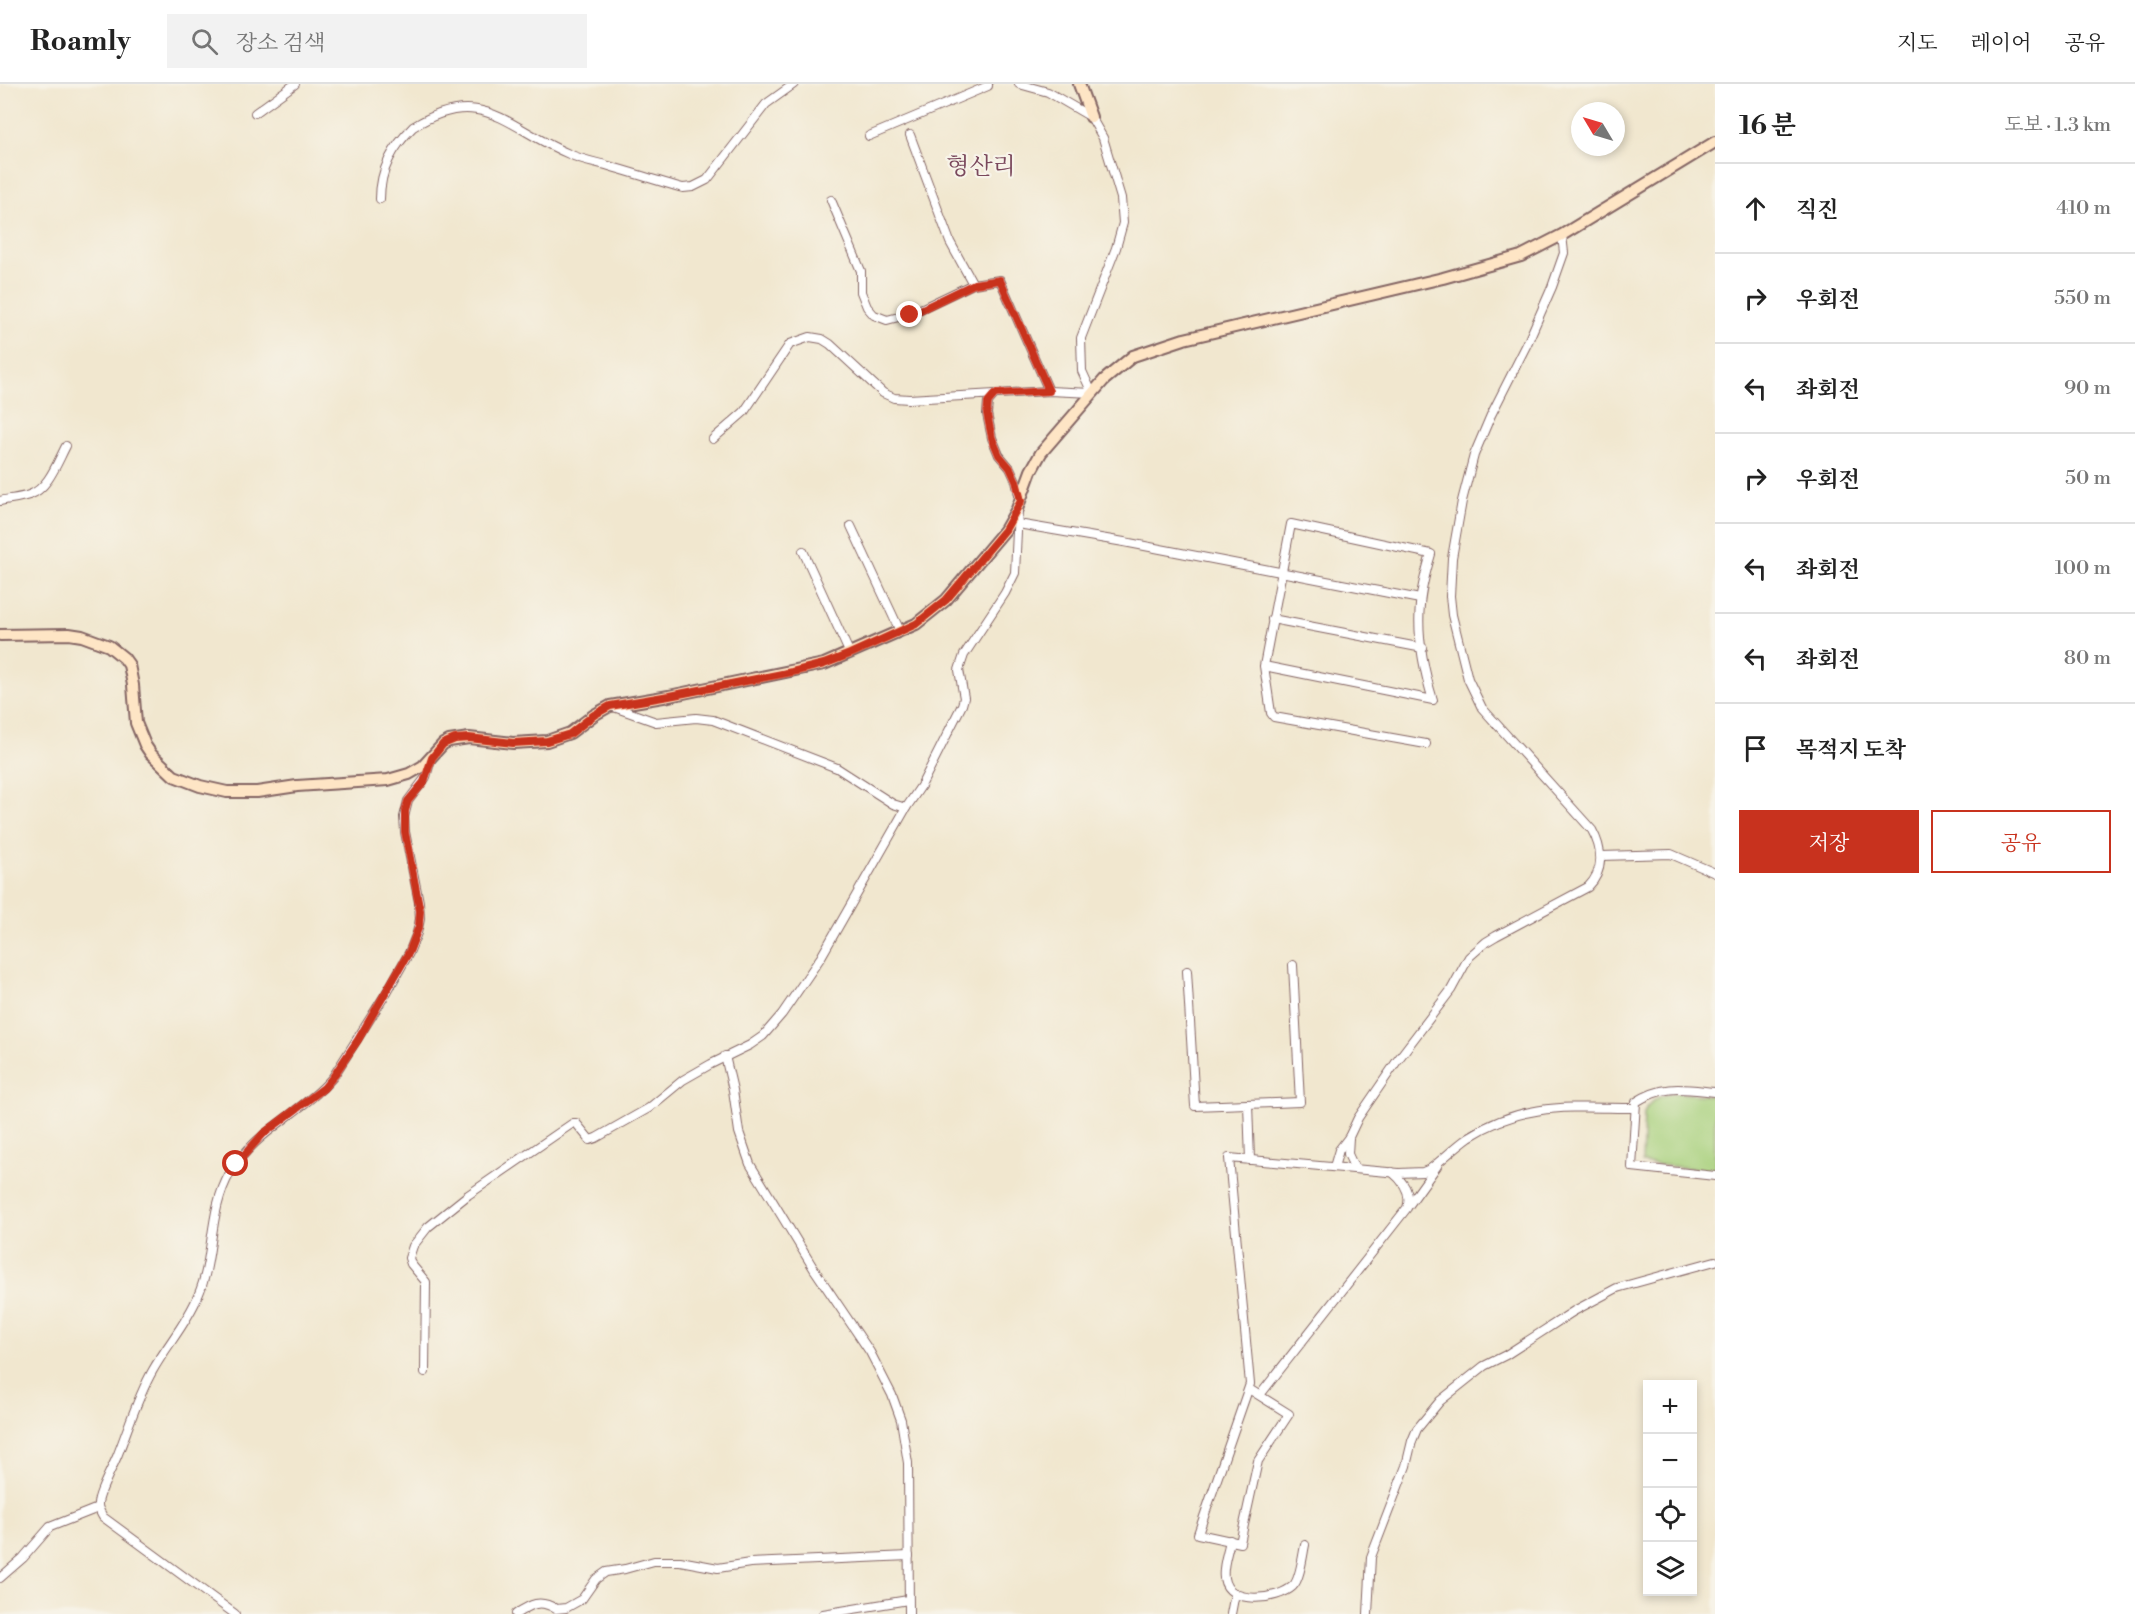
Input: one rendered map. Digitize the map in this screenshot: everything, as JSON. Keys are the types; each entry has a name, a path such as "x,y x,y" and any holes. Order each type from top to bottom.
{"main road":[{"path":"1079,84 1090,117"},
{"path":"0,635 69,634 82,636 109,646 129,665 136,723 145,745 174,776 210,789 226,792 257,792 297,786 388,780 416,771 432,758 443,744 455,739 469,738 513,743 547,741 576,730 594,715 610,706 824,664 925,618 946,600 1005,530 1019,505 1036,460 1092,393 1126,360 1184,339 1521,256 1562,235 1715,142"}],"street":[{"path":"255,113 295,84"},
{"path":"500,108 547,143 567,153 683,188 693,187 707,180 766,104 794,84"},
{"path":"869,136 988,86 988,84"},
{"path":"713,439 744,412 790,344 810,337 822,339 830,344 883,393 894,398 1049,391 1092,393 1082,371 1081,338 1116,248 1123,223 1121,198 1103,138 1090,117 1048,92 1019,84"},
{"path":"380,199 384,170 392,153 418,122 442,103"},
{"path":"910,135 950,242 974,284"},
{"path":"831,200 861,271 861,292 867,307 874,315 887,320 910,315 974,284 1000,280 1049,391"},
{"path":"1334,1167 1339,1150 1349,1137 1365,1106 1451,990 1469,957 1496,936 1588,887 1597,875 1601,856 1597,838 1584,820 1482,708 1474,694 1452,615 1450,596 1452,558 1462,501 1474,455 1552,287 1564,253 1562,235"},
{"path":"425,1372 426,1282 411,1264 409,1258 413,1246 428,1227 468,1196 573,1123 576,1123 590,1140 596,1138 649,1108 683,1080 763,1036 798,992 921,786 962,705 964,698 959,670 964,655 1012,582 1015,573 1019,505 1016,481 1010,468 999,455 992,438 987,414 988,402 995,394"},
{"path":"0,501 31,495 38,490 51,474 66,446"},
{"path":"1018,524 1420,598"},
{"path":"1264,666 1433,700 1426,673 1420,622 1420,598 1431,554 1291,524 1264,666 1271,713 1274,717 1426,744"},
{"path":"851,526 900,631"},
{"path":"803,551 850,654"},
{"path":"1272,619 1423,648"},
{"path":"610,706 656,722 696,718 713,720 837,768 893,804 906,808"},
{"path":"235,1614 103,1517 98,1508 98,1500 141,1394 198,1296 204,1278 219,1196 230,1173 263,1134 324,1088 333,1077 387,992 414,941 419,926 420,911 404,817 408,801 424,782 432,758"},
{"path":"1601,856 1671,854 1715,873"},
{"path":"1187,971 1195,1106 1300,1102 1293,965"},
{"path":"725,1056 739,1132 750,1164 814,1269 870,1352 892,1395 901,1420 909,1464 909,1614"},
{"path":"1715,1092 1672,1088 1660,1090 1636,1102 1632,1167 1715,1176"},
{"path":"1248,1104 1250,1160"},
{"path":"1249,1389 1289,1414 1258,1461 1240,1542 1197,1534 1251,1380 1229,1158 1391,1172 1424,1172 1470,1137 1500,1121 1520,1114 1555,1108 1635,1108"},
{"path":"1349,1137 1348,1154 1355,1169"},
{"path":"1260,1395 1407,1208 1439,1162"},
{"path":"1391,1172 1400,1179 1408,1194 1407,1208"},
{"path":"1368,1614 1371,1557 1406,1466 1417,1429 1440,1401 1484,1366 1506,1355 1574,1311 1617,1288 1715,1261"},
{"path":"0,1578 14,1568 50,1527 98,1508"},
{"path":"1230,1540 1224,1578 1227,1585 1242,1597 1255,1598 1276,1594 1293,1586 1297,1580 1305,1545"},
{"path":"516,1614 538,1602 544,1603 555,1612 566,1608 582,1599 596,1580 606,1572 648,1562 680,1561 718,1568 750,1563 909,1557"},
{"path":"1231,1614 1235,1593"},
{"path":"823,1614 908,1600"}],"green space":[{"path":"1667,1094 1715,1096 1715,1171 1642,1163 1646,1108 1653,1100"}],"district":[{"name":"형산리","path":"981,166"}],"route":[{"path":"236,1164 263,1134 324,1088 333,1077 358,1040 409,952 419,926 420,911 404,817 408,801 424,782 432,758 443,744 455,739 469,738 513,743 547,741 570,734 587,719 610,706 824,664 925,618 946,600 1005,530 1021,501 1016,481 1010,468 999,455 992,438 987,414 988,402 995,394 1049,391 1000,280 974,284 910,315"}]}
